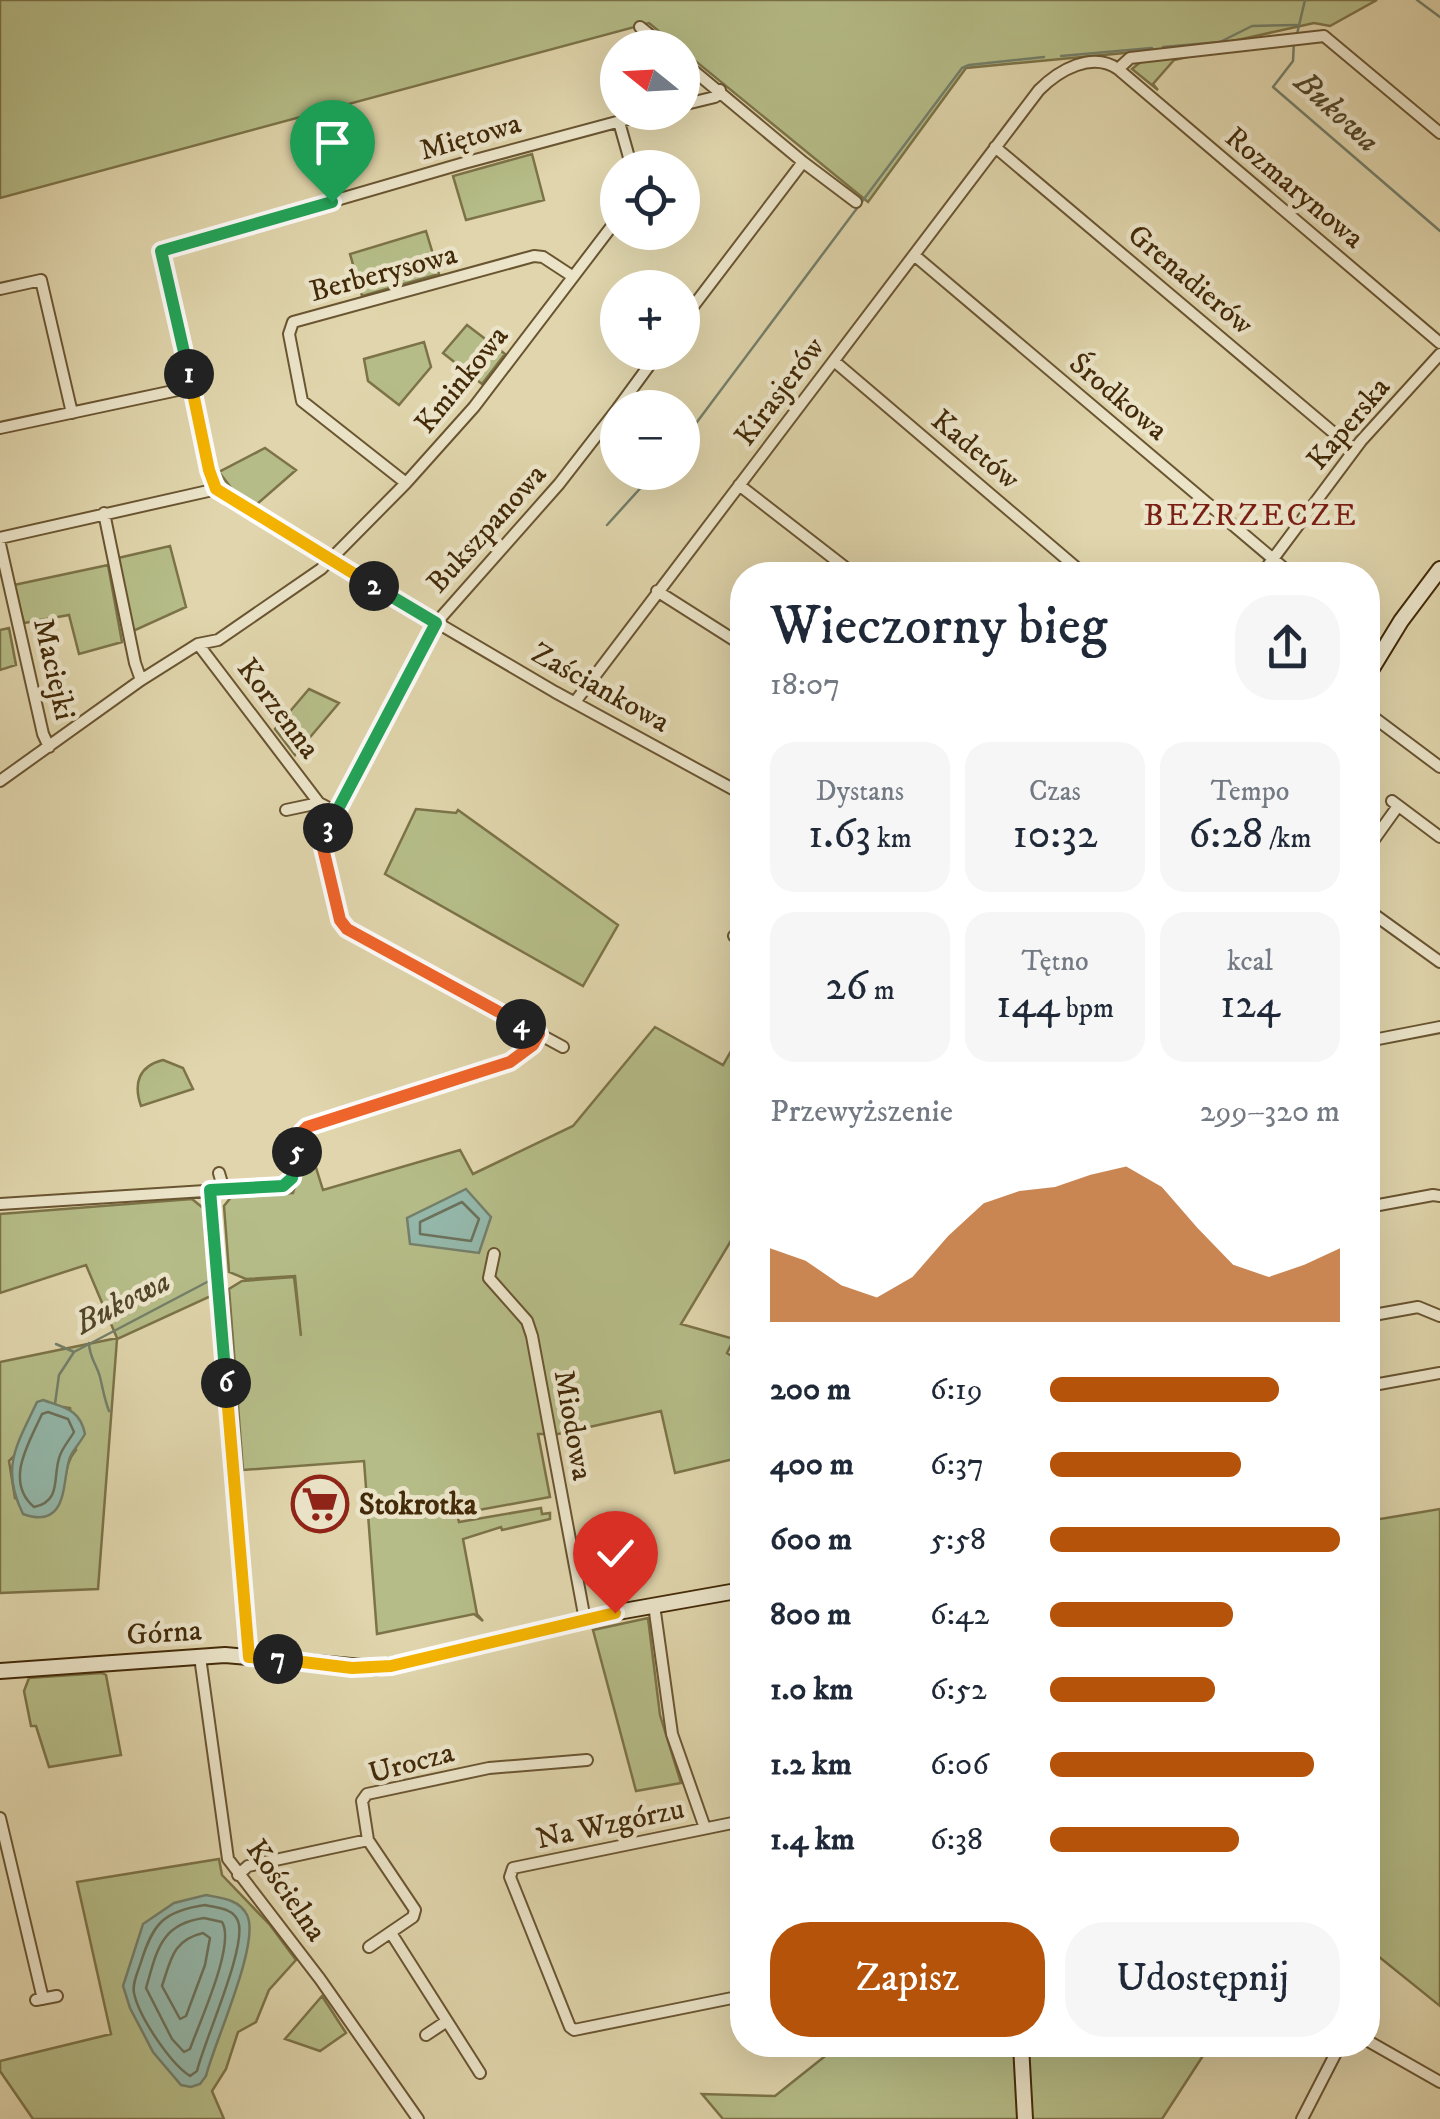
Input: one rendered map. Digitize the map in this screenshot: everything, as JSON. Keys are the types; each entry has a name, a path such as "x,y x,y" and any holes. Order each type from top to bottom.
{"street":[{"path":"640,27 644,30"},
{"path":"914,255 1039,90 1062,72 1094,61 1118,69 1130,58 1319,35 1328,38 1440,134"},
{"name":"Rozmarynowa","path":"1118,69 1440,343"},
{"path":"700,75 856,202"},
{"path":"700,101 715,97 720,90"},
{"name":"Miętowa","path":"192,388 161,251 600,127"},
{"name":"Grenadierów","path":"995,147 1354,450"},
{"path":"700,297 803,162"},
{"name":"Kminkowa","path":"0,781 141,680 198,644 218,640 320,569 406,483 474,407 600,241"},
{"name":"Kirasjerów","path":"574,702 914,255"},
{"name":"Środkowa","path":"914,255 1277,562"},
{"name":"Berberysowa","path":"406,483 302,401 289,334 293,322 534,256 543,256 572,276"},
{"path":"0,289 41,280 72,412"},
{"name":"Kaperska","path":"1269,562 1354,450 1440,354"},
{"name":"Kadetów","path":"834,362 1070,562"},
{"path":"0,428 192,388 216,489 436,623"},
{"name":"Bukszpanowa","path":"539,1034 347,929 340,920 323,848 324,834 436,623 559,484 600,431"},
{"path":"738,486 838,562"},
{"name":"Maciejki","path":"49,747 0,541 216,489"},
{"path":"104,513 141,680"},
{"path":"1380,654 1440,569"},
{"path":"658,591 730,637"},
{"name":"Zaściankowa","path":"436,623 730,787"},
{"name":"Korzenna","path":"198,644 318,802"},
{"path":"1380,722 1440,766"},
{"path":"286,810 318,802 336,812"},
{"path":"1380,828 1395,804 1440,837"},
{"path":"1380,919 1440,962"},
{"path":"1380,1039 1440,1027"},
{"path":"0,1204 283,1186 292,1178 301,1133 307,1127 510,1062 533,1045 539,1034 564,1047"},
{"path":"220,1173 224,1190"},
{"path":"210,1190 249,1657"},
{"path":"1380,1204 1440,1196"},
{"name":"Miodowa","path":"494,1254 489,1278 528,1322 532,1336 585,1620"},
{"path":"1380,1314 1418,1307 1440,1316"},
{"path":"1380,1384 1440,1374"},
{"name":"Górna","path":"0,1671 200,1656 374,1668 654,1605 730,1592"},
{"name":"Na Wzgórzu","path":"654,1605 672,1734 704,1828"},
{"name":"Kościelna","path":"200,1656 226,1849 238,1875 320,1978 415,2115"},
{"name":"Urocza","path":"368,1840 362,1802 367,1794 489,1768 587,1760"},
{"path":"0,1818 40,2000 57,1996"},
{"name":"Na Wzgórzu","path":"730,1824 513,1868 510,1878 570,2028 730,1998"},
{"path":"238,1875 248,1866 368,1840 414,1910 413,1918 369,1947"},
{"path":"391,1933 480,2073"},
{"path":"426,2035 447,2021"},
{"path":"1380,2048 1440,2082"},
{"path":"1022,2057 1025,2119"},
{"path":"1302,2119 1334,2057"},
{"path":"400,2119 415,2115"}],"green space":[{"path":"0,0 1377,0 1330,26 1314,23 1220,44 966,68 868,202 700,65 700,30 658,30 649,23 623,30 600,30 600,36 0,198"},
{"path":"1191,56 1174,60 1153,84 1158,90 1132,69 1143,60"},
{"path":"532,154 544,200 466,220 453,176"},
{"path":"426,231 439,274 362,296 350,254"},
{"path":"467,325 505,354 482,384 443,353"},
{"path":"424,342 431,367 399,405 368,381 364,359"},
{"path":"265,448 296,470 256,505 232,489 219,472"},
{"path":"170,546 186,607 131,632 118,558"},
{"path":"108,565 122,642 79,654 69,615 24,623 14,585"},
{"path":"9,628 16,665 0,670 0,630"},
{"path":"309,689 339,703 295,755 275,729"},
{"path":"416,809 456,813 458,810 618,925 583,986 385,874"},
{"path":"655,1027 723,1065 730,1053 730,1242 681,1324 730,1338 730,1460 675,1473 661,1411 558,1434 538,1434 550,1497 457,1514 459,1522 541,1508 542,1514 550,1513 550,1519 502,1530 501,1527 463,1539 477,1614 483,1621 474,1614 377,1634 364,1461 243,1470 229,1289 242,1281 294,1277 301,1336 295,1276 246,1279 229,1272 224,1206 232,1196 293,1193 308,1142 323,1190 460,1150 473,1174 573,1126"},
{"path":"163,1060 183,1068 193,1089 141,1106 140,1077 148,1066"},
{"path":"192,1199 203,1208 211,1296 117,1339 98,1589 0,1593 0,1362 117,1338 86,1265 0,1293 0,1214","holes":["63,1407 70,1408 76,1450 52,1512 15,1498 9,1461"]},
{"path":"1440,1509 1440,2006 1380,1958 1380,1519"},
{"path":"648,1618 660,1715 681,1783 636,1791 593,1630"},
{"path":"106,1675 121,1755 49,1767 36,1726 31,1726 24,1691 29,1678"},
{"path":"219,1859 222,1875 270,1925 296,1960 269,1990 256,2022 238,2032 226,2069 212,2091 224,2119 33,2119 0,2071 0,2061 111,2034 77,1882"},
{"path":"322,1996 346,2033 320,2051 285,2039"},
{"path":"824,2057 1202,2057 1162,2119 723,2119 702,2094 775,2096"}],"water":[{"path":"466,1189 491,1217 479,1253 410,1244 407,1218"},
{"path":"43,1400 75,1414 85,1434 71,1455 57,1508 50,1515 39,1517 23,1514 12,1469 23,1431 37,1402"},
{"path":"206,1895 239,1906 247,1915 250,1928 242,1969 206,2076 191,2087 181,2085 153,2052 123,1986 143,1924 174,1903"}],"waterway":[{"name":"Bukowa","path":"1297,34 1305,0"},
{"path":"1417,0 1440,17"},
{"path":"1163,47 1220,42 1252,26 1297,25"},
{"name":"Bukowa","path":"1294,41 1293,61 1273,87 1440,231"},
{"path":"1061,56 1152,48"},
{"path":"700,418 962,68 1044,57"},
{"path":"607,525 639,490"},
{"name":"Bukowa","path":"56,1344 74,1352 209,1281"},
{"path":"89,1343 109,1411"},
{"path":"55,1404 59,1375 74,1352"}],"place":[{"name":"Stokrotka","path":"320,1504"}],"district":[{"name":"BEZRZECZE","path":"1251,514"}],"route":[{"path":"332,202 161,251 209,470 216,489 230,500 436,623 324,834 323,848 340,920 347,929 539,1034 524,1054 510,1062 307,1127 301,1133 292,1178 283,1186 210,1190 249,1657 374,1668 615,1613"}]}
